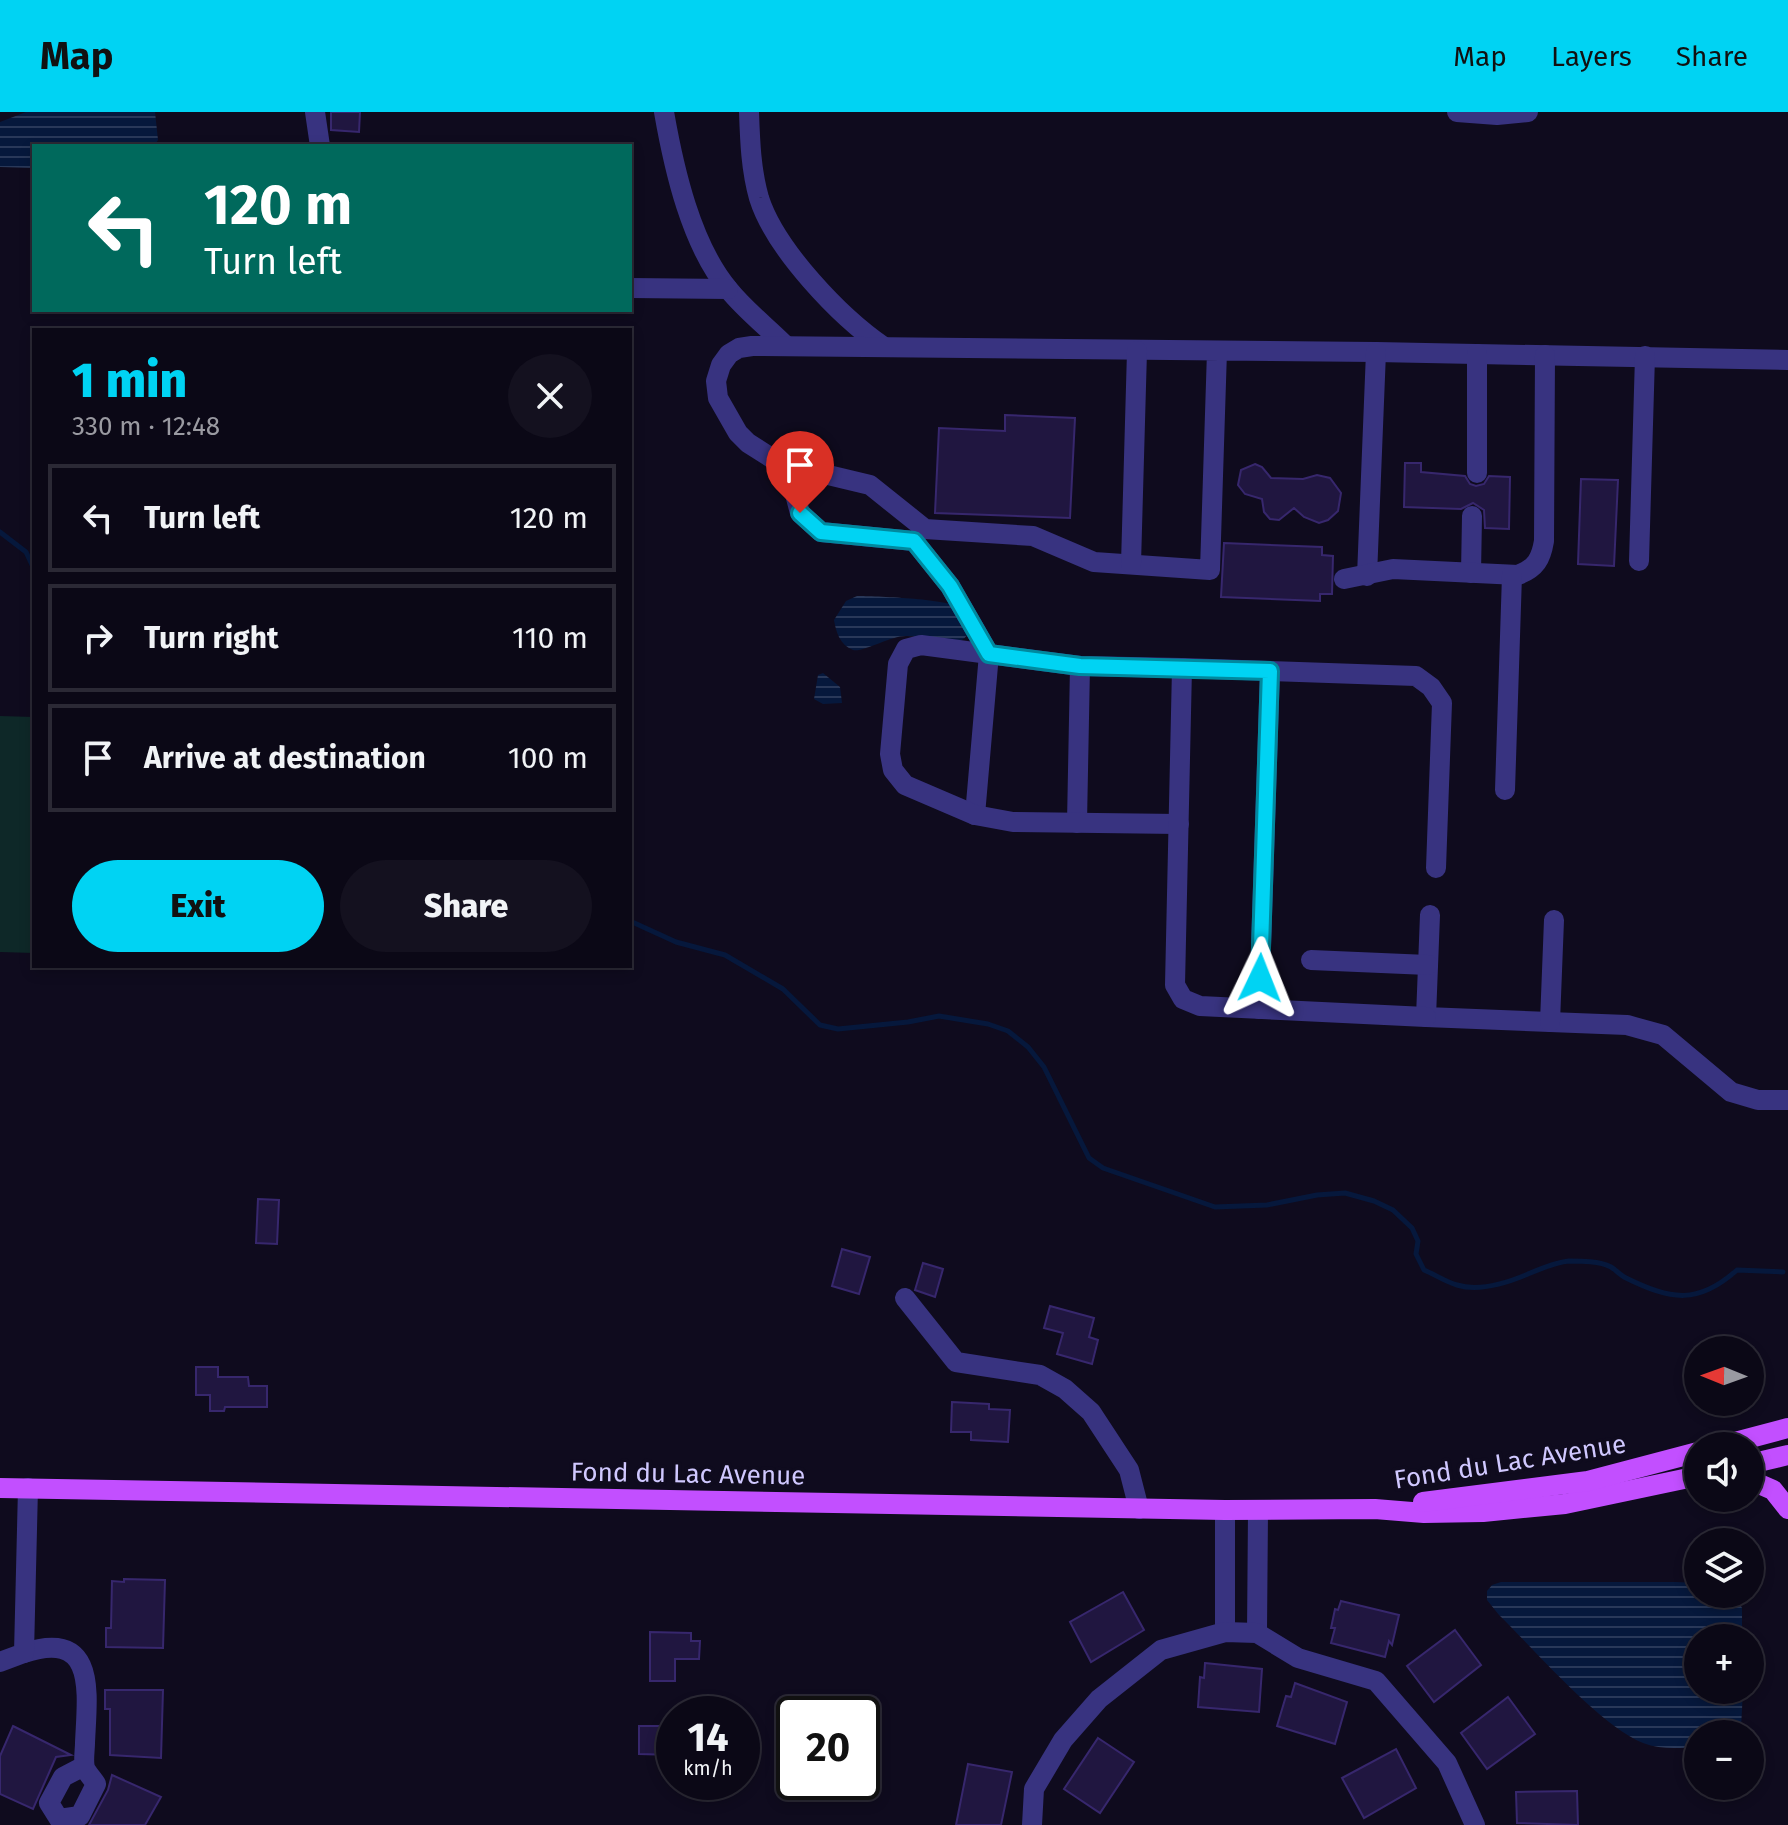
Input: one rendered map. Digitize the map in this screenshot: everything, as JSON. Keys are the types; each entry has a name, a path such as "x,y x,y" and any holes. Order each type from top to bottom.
{"main road":[{"path":"1764,1434 1788,1428"},
{"path":"1764,1461 1788,1455"},
{"name":"Fond du Lac Avenue","path":"1375,1509 1588,1481 1684,1456"},
{"name":"Fond du Lac Avenue","path":"0,1488 1258,1511 1375,1509 1450,1513 1523,1509 1593,1499 1684,1479"},
{"path":"1764,1486 1773,1490 1788,1509"}],"street":[{"path":"315,112 320,144"},
{"path":"664,112 672,155 702,249 728,289 786,346"},
{"path":"749,112 754,177 768,222 805,271 851,322 885,348"},
{"path":"1457,112 1497,115 1528,112"},
{"path":"632,288 728,289"},
{"path":"1217,351 1210,570 1094,562 1033,536 925,529 870,485 787,464 760,451 738,433 718,398 716,381 721,365 729,354 739,348 786,346 1376,352 1788,360"},
{"path":"1131,564 1137,351"},
{"path":"1367,576 1376,352"},
{"path":"1477,354 1477,473"},
{"path":"1344,579 1367,576 1384,569 1512,575 1530,570 1541,558 1544,541 1545,355"},
{"path":"1639,561 1645,356"},
{"path":"787,464 800,513 821,532 914,541 950,586 989,654 975,815"},
{"path":"1471,573 1472,516"},
{"path":"1505,790 1512,575"},
{"path":"1179,824 1013,822 975,815 905,785 893,770 890,754 898,664 906,649 921,645 1080,666 1416,676 1431,687 1442,703 1436,868"},
{"path":"1077,823 1080,666"},
{"path":"1182,668 1175,985 1183,999 1200,1006 1627,1025 1663,1035 1731,1092 1758,1100 1788,1100"},
{"path":"1259,1009 1270,671"},
{"path":"1426,1017 1430,915"},
{"path":"1550,1022 1554,920"},
{"path":"1311,960 1428,965"},
{"path":"905,1298 956,1362 1040,1375 1065,1389 1091,1412 1129,1470 1139,1509"},
{"path":"24,1653 28,1488"},
{"path":"1225,1510 1225,1632"},
{"path":"1257,1633 1258,1511"},
{"path":"1032,1825 1034,1789 1063,1740 1099,1699 1161,1650 1225,1632 1257,1633 1298,1658 1376,1681 1447,1763 1475,1825"},
{"path":"0,1662 40,1648 58,1648 72,1653 83,1665 87,1687 84,1766"}],"green space":[{"path":"0,716 32,717 32,953 0,952"}],"water":[{"path":"26,112 155,112 158,140 155,144 32,144 32,168 0,167 0,122"},
{"path":"857,596 910,598 951,604 959,609 972,628 959,642 943,643 906,636 853,650 842,641 834,620 846,601"},
{"path":"823,673 840,687 842,703 823,704 814,699 818,675"},
{"path":"1501,1582 1684,1582 1684,1608 1742,1608 1742,1624 1684,1624 1684,1704 1742,1704 1741,1720 1684,1720 1684,1748 1650,1745 1626,1734 1588,1704 1499,1615 1487,1600 1487,1591"}],"building":[{"path":"331,112 360,112 359,132 331,130"},
{"path":"1005,415 1075,418 1070,518 935,513 939,428 1005,431"},
{"path":"1405,463 1421,463 1421,472 1465,476 1470,484 1476,486 1484,484 1489,476 1510,477 1509,529 1485,528 1484,510 1473,503 1461,509 1404,507"},
{"path":"1255,464 1271,478 1303,479 1317,475 1330,478 1341,493 1338,511 1319,523 1304,517 1294,508 1279,520 1270,519 1264,512 1262,499 1245,494 1238,485 1241,470"},
{"path":"1581,479 1618,480 1614,566 1578,564"},
{"path":"1224,543 1322,547 1322,555 1333,556 1332,594 1320,594 1320,601 1221,597"},
{"path":"258,1199 279,1200 277,1244 256,1243"},
{"path":"842,1249 870,1257 859,1294 832,1286"},
{"path":"923,1263 943,1269 935,1297 915,1290"},
{"path":"1050,1306 1094,1318 1089,1337 1098,1340 1092,1364 1057,1354 1063,1333 1044,1328"},
{"path":"196,1367 218,1367 218,1377 248,1377 249,1386 267,1386 267,1407 225,1407 224,1411 210,1411 210,1395 196,1395"},
{"path":"952,1402 989,1404 989,1409 1010,1410 1008,1442 971,1440 971,1432 951,1432"},
{"path":"124,1579 165,1580 163,1648 106,1647 106,1628 111,1628 112,1581 124,1582"},
{"path":"1123,1592 1144,1630 1091,1662 1070,1622"},
{"path":"1341,1601 1399,1615 1392,1645 1389,1641 1385,1657 1331,1643 1335,1609 1338,1610"},
{"path":"1455,1630 1481,1665 1434,1702 1407,1666"},
{"path":"650,1632 691,1633 691,1641 700,1641 699,1659 675,1659 675,1681 650,1681"},
{"path":"1205,1663 1262,1669 1259,1712 1198,1707 1200,1677 1204,1678"},
{"path":"1295,1683 1347,1702 1335,1744 1277,1726 1286,1696 1291,1697"},
{"path":"105,1690 163,1690 161,1758 110,1755 110,1709 105,1709"},
{"path":"1508,1697 1535,1734 1487,1769 1461,1733"},
{"path":"13,1726 71,1755 56,1757 33,1809 0,1794 0,1756"},
{"path":"639,1726 656,1726 656,1754 639,1754"},
{"path":"1098,1738 1134,1762 1100,1813 1064,1789"},
{"path":"1396,1749 1416,1788 1364,1818 1342,1778"},
{"path":"968,1764 1012,1772 1001,1825 956,1825"},
{"path":"112,1775 161,1797 145,1825 89,1825 108,1790"},
{"path":"1577,1791 1578,1825 1517,1823 1516,1792"}],"waterway":[{"path":"0,532 26,552 32,565"},
{"path":"632,922 676,942 725,955 783,989 820,1025 838,1029 939,1016 988,1024 1008,1031 1028,1047 1044,1067 1089,1158 1103,1168 1215,1207 1267,1205 1345,1193 1374,1201 1393,1210 1412,1228 1418,1241 1416,1254 1424,1270 1457,1285 1475,1288 1493,1286 1569,1261 1606,1265 1624,1277 1657,1291 1684,1295 1710,1289 1737,1270 1783,1272"}],"route":[{"path":"800,513 821,532 914,541 950,586 989,654 1080,666 1270,671 1260,978"}]}
